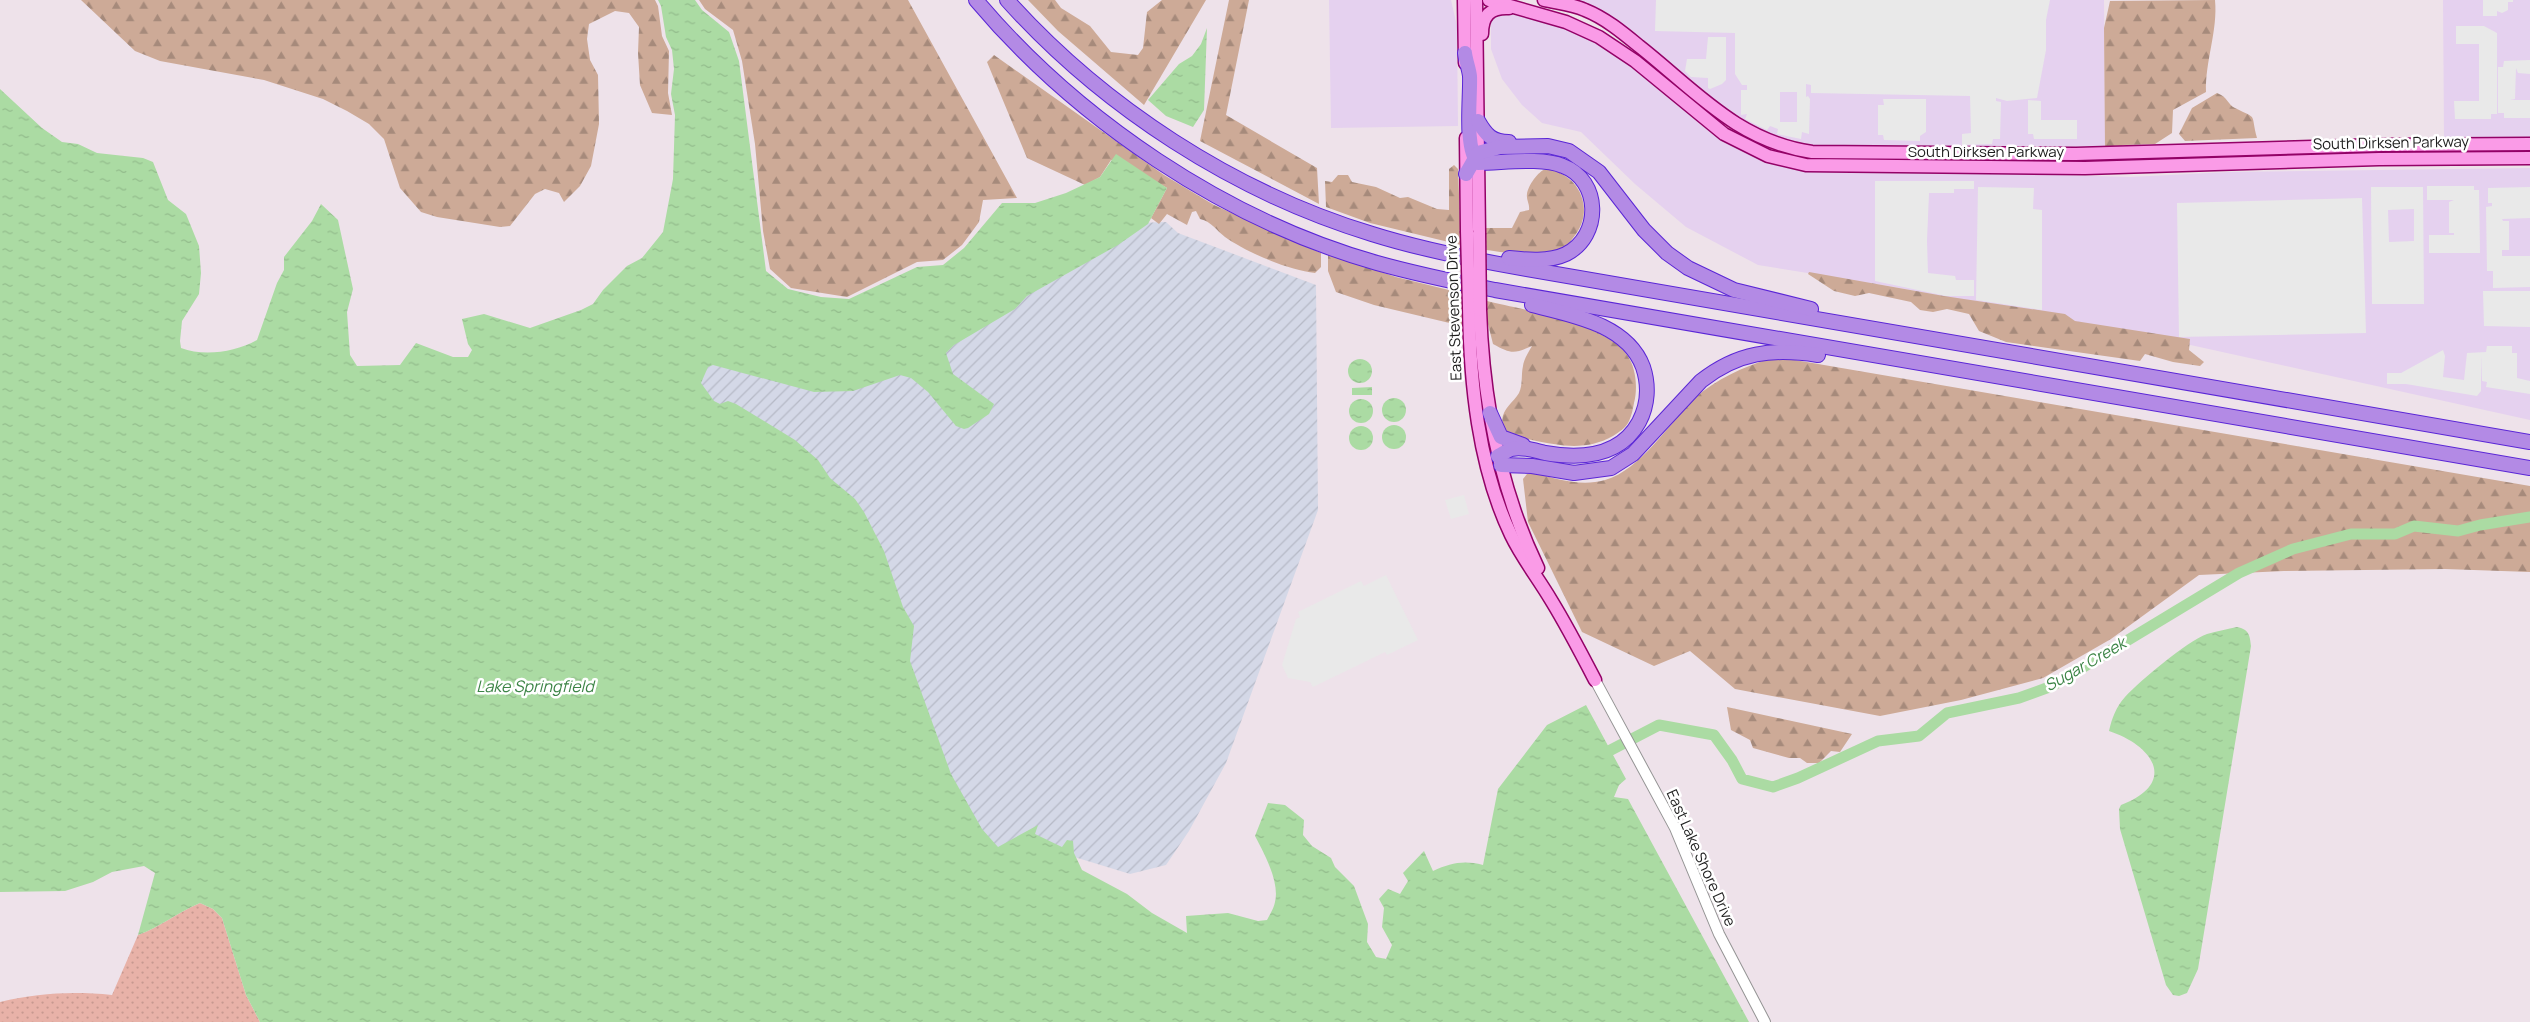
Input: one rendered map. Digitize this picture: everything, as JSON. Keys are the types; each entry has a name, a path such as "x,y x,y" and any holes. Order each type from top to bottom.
{"highway":[{"path":"976,0 1019,48 1053,80 1100,120 1149,156 1216,195 1276,225 1376,263 1495,290 2530,468"},
{"path":"1007,0 1056,49 1093,82 1178,143 1261,190 1371,234 1436,252 1486,262 2530,442"},
{"path":"1465,53 1470,74 1471,140 1477,158"},
{"path":"1478,121 1486,136 1493,140 1564,145 1582,154 1596,166 1656,242 1677,260 1703,277 1734,290 1768,300 1857,319 1936,340"},
{"path":"1466,174 1477,158 1500,147 1557,147 1577,155 1599,172"},
{"path":"1371,234 1393,236 1494,257 1524,259 1557,257 1569,252 1582,242 1590,226 1592,205 1588,191 1576,173 1563,166 1549,162 1477,158"},
{"path":"1406,271 1432,283 1505,298 1578,317 1609,330 1628,344 1638,356 1645,373 1647,390 1642,416 1629,436 1611,449 1592,455 1564,456 1520,448 1512,449 1495,461"},
{"path":"1495,461 1574,473 1611,468 1633,454 1701,381 1714,371 1746,356 1765,352 1788,350 1857,361 1977,373"},
{"path":"1490,413 1498,433 1505,440 1515,444 1565,452 1576,456"}],"main road":[{"name":"East Stevenson Drive","path":"1464,0 1466,174 1473,232"},
{"name":"East Stevenson Drive","path":"1476,0 1478,121 1473,232 1474,309 1470,354 1476,408 1518,524 1550,598 1595,680"},
{"name":"South Dirksen Parkway","path":"1489,0 1503,3 1511,8 1566,22 1599,36 1635,61 1724,134 1768,156 1806,165 2085,168 2379,159 2530,158"},
{"name":"South Dirksen Parkway","path":"1544,0 1565,2 1606,21 1730,122 1765,140 1801,150 1828,153 2105,154 2392,145 2530,144"},
{"path":"1477,93 1483,79 1484,21 1493,9 1511,8"},
{"path":"1694,92 1716,98"},
{"path":"2492,158 2512,163 2530,164"},
{"name":"East Stevenson Drive","path":"1474,309 1490,413 1495,461"}],"street":[{"name":"East Lake Shore Drive","path":"1595,680 1679,836 1719,934 1765,1022"}],"shaded area":[{"path":"1329,0 1451,0 1457,26 1458,126 1331,128"},
{"path":"1570,0 2104,0 2105,149 1816,148 1760,133"},
{"path":"1656,0 2050,0 2046,20 2046,50 2037,98 2007,101 1996,98 1996,101 2001,102 2000,139 1993,139 1992,144 1962,145 1962,134 1971,133 1970,96 1811,93 1811,85 1806,84 1806,97 1808,96 1810,99 1809,134 1802,132 1801,139 1777,134 1778,129 1770,126 1767,130 1745,119 1747,114 1741,115 1741,90 1747,90 1747,85 1742,85 1735,74 1735,33 1655,31","holes":["1780,92 1797,92 1797,122 1780,122"]},
{"path":"2443,0 2530,0 2530,137 2444,138"},
{"path":"2483,0 2513,0 2513,2 2508,2 2508,10 2502,13 2497,11 2497,16 2483,16"},
{"path":"1503,12 1547,22 1585,36 1631,65 1710,132 1725,141 1770,162 1810,171 1954,172 2130,177 2229,172 2530,168 2530,420 2186,344 1894,287 1758,265 1686,227 1635,184 1581,132 1542,123 1522,105 1502,79 1491,49 1491,19"},
{"path":"2456,26 2484,26 2497,33 2497,114 2491,114 2491,119 2455,119 2454,101 2479,101 2479,44 2456,44"},
{"path":"1708,37 1726,37 1726,80 1722,84 1710,89 1708,88 1708,78 1691,77 1685,71 1687,59 1706,59"},
{"path":"2530,60 2530,74 2518,73 2516,68 2515,99 2510,100 2530,100 2530,118 2504,118 2504,113 2498,113 2498,67 2503,67 2504,61"},
{"path":"1883,99 1926,99 1926,132 1920,136 1920,141 1884,140 1883,135 1878,135 1878,105 1884,105"},
{"path":"2028,100 2041,101 2041,120 2077,120 2077,139 2034,139 2033,134 2028,134"},
{"path":"1875,181 1974,181 1974,189 1954,189 1954,193 1929,193 1927,241 1928,273 1955,276 1956,280 1974,280 1974,296 1946,296 1875,281"},
{"path":"2427,186 2474,186 2474,190 2479,190 2480,253 2429,253 2429,235 2454,235 2454,233 2449,233 2449,202 2454,200 2427,200"},
{"path":"1978,187 2034,188 2033,209 2042,210 2042,310 1976,300"},
{"path":"2371,187 2423,187 2424,304 2372,304","holes":["2414,209 2414,241 2389,242 2388,210"]},
{"path":"2530,187 2530,218 2502,219 2503,221 2509,221 2509,250 2502,250 2502,256 2530,256 2530,287 2493,288 2493,271 2487,271 2486,207 2492,206 2492,203 2488,203 2488,188"},
{"path":"2362,198 2366,333 2179,337 2177,203"},
{"path":"1166,222 1178,233 1316,285 1318,510 1226,763 1189,831 1166,865 1130,874 1058,852 995,855 690,400 702,353 1136,223"},
{"path":"2483,291 2530,291 2530,327 2484,326"},
{"path":"2487,346 2512,346 2512,353 2517,353 2517,378 2530,381 2530,394 2486,387 2487,382 2482,381 2481,355 2481,391 2477,396 2406,384 2387,384 2387,373 2401,373 2443,350 2445,356 2443,377 2464,380 2467,353 2486,352"},
{"path":"1464,495 1469,514 1451,519 1445,500"},
{"path":"1386,575 1418,640 1387,655 1385,652 1313,687 1310,682 1288,678 1282,665 1296,619 1300,617 1298,612 1361,581 1364,586"},
{"path":"200,903 213,909 222,918 246,995 260,1022 0,1022 0,1002 56,994 112,995 138,935"}],"green space":[{"path":"81,0 655,0 658,6 662,36 669,51 668,93 672,115 652,113 640,85 639,27 629,13 615,11 589,24 587,39 590,60 598,75 599,124 591,166 580,186 564,202 559,193 545,189 535,194 510,226 500,227 437,217 421,212 400,188 384,139 369,124 323,99 264,80 160,61 135,51"},
{"path":"699,0 908,0 1017,198 983,200 979,222 962,245 943,260 917,262 847,297 791,288 770,269 763,231 755,144 742,61 733,30 705,9"},
{"path":"1028,0 1055,0 1061,8 1090,26 1111,52 1138,55 1143,48 1147,12 1162,0 1206,0 1144,105 1058,31"},
{"path":"1229,0 1249,0 1226,115 1317,168 1319,204 1200,141"},
{"path":"2215,0 2215,23 2207,69 2206,92 2173,110 2172,133 2155,144 2123,145 2116,149 2105,149 2104,28 2110,1"},
{"path":"994,55 1164,175 1214,205 1321,253 1321,267 1315,273 1304,271 1281,265 1256,255 1234,243 1211,224 1200,219 1196,211 1192,212 1187,225 1167,214 1159,224 1151,218 1167,188 1111,160 1100,177 1085,185 1027,158 987,62"},
{"path":"2217,93 2233,107 2251,116 2257,138 2185,141 2179,134 2192,108"},
{"path":"1454,165 1458,169 1461,245 1370,223 1326,207 1325,181 1332,182 1338,175 1348,175 1352,182 1376,187 1400,198 1408,197 1437,209 1449,210 1449,169"},
{"path":"1546,169 1567,177 1575,184 1580,193 1584,213 1576,234 1565,247 1545,253 1525,254 1486,250 1486,228 1512,228 1520,212 1529,210 1527,196 1529,187 1534,179"},
{"path":"1328,254 1396,277 1461,293 1462,326 1374,305 1336,292 1328,271"},
{"path":"1809,272 1944,296 2065,314 2075,321 2190,339 2189,350 2204,362 2200,366 2173,362 2145,354 2140,361 2006,342 1979,331 1969,314 1947,309 1933,312 1920,310 1911,302 1869,293 1855,296 1834,291 1808,274"},
{"path":"1487,301 1563,319 1601,334 1616,344 1630,360 1636,384 1631,416 1626,426 1603,441 1573,446 1520,438 1508,432 1503,425 1503,416 1519,393 1522,369 1526,356 1532,346 1512,352 1493,344 1487,320"},
{"path":"1771,358 1789,359 2530,486 2530,572 2445,569 2284,571 2199,575 2111,639 2043,678 1961,700 1880,716 1735,689 1690,651 1654,666 1582,632 1528,522 1523,479 1527,474 1534,473 1551,478 1587,483 1605,480 1618,475 1654,445 1684,409 1712,385 1730,374"},
{"path":"1727,707 1852,734 1840,752 1831,751 1819,763 1807,763 1800,758 1789,758 1753,748 1750,740 1731,730"}],"water":[{"name":"Lake Springfield","path":"658,0 695,0 702,10 729,32 739,61 766,271 788,289 821,297 849,299 917,267 943,265 964,248 1002,203 1035,203 1066,193 1100,177 1116,154 1167,188 1148,224 1118,245 1027,296 1015,309 954,345 946,353 953,374 994,404 989,414 968,428 964,429 956,426 928,392 911,378 900,375 853,391 814,392 713,365 708,367 701,383 714,401 720,404 728,401 736,404 795,440 818,460 830,478 855,499 864,512 884,551 903,607 914,626 910,661 951,774 982,829 998,847 1038,825 1035,834 1062,847 1067,840 1073,841 1074,853 1082,870 1127,894 1152,913 1187,933 1186,916 1228,913 1258,921 1267,920 1274,904 1275,886 1270,868 1255,836 1268,803 1285,805 1304,820 1303,835 1312,846 1331,858 1335,867 1354,886 1368,924 1367,942 1376,957 1386,959 1392,945 1382,927 1384,908 1379,899 1388,889 1400,894 1408,881 1403,873 1424,851 1433,871 1457,863 1483,865 1498,789 1547,725 1586,705 1626,779 1619,785 1614,797 1628,799 1749,1022 260,1022 246,995 222,918 213,909 200,903 138,935 155,873 144,866 112,872 93,882 65,891 0,892 0,89 42,128 62,142 78,144 97,153 143,158 153,162 168,200 186,214 199,246 201,273 199,294 182,321 181,348 190,351 220,352 240,348 257,340 277,283 284,270 284,257 312,221 321,204 338,220 353,289 347,312 350,355 357,366 400,365 416,343 453,357 468,357 472,350 468,344 462,319 484,314 530,328 581,310 593,304 603,290 627,266 642,258 663,232 673,179 675,115 671,94 674,69 672,50 666,37 661,6"},
{"path":"1207,28 1204,110 1193,127 1166,116 1148,100 1179,64 1192,56 1201,44"},
{"path":"1360,359 1365,360 1371,366 1371,376 1365,382 1360,383 1355,382 1349,376 1348,371 1349,366 1355,360"},
{"path":"1372,387 1372,395 1352,395 1352,388"},
{"path":"1394,398 1399,399 1405,405 1405,415 1399,421 1394,422 1389,421 1383,415 1382,410 1383,405 1389,399"},
{"path":"1361,399 1366,400 1372,406 1372,416 1366,422 1361,423 1356,422 1350,416 1349,411 1350,406 1356,400"},
{"path":"1394,425 1399,426 1405,432 1405,442 1399,448 1394,449 1389,448 1383,442 1382,437 1383,432 1389,426"},
{"path":"1361,426 1366,427 1372,433 1372,443 1366,449 1361,450 1356,449 1350,443 1349,438 1350,433 1356,427"},
{"path":"2237,627 2244,629 2248,634 2251,646 2198,969 2187,993 2179,996 2173,995 2166,985 2120,829 2119,809 2121,805 2139,796 2150,786 2154,776 2153,765 2148,755 2138,746 2109,731 2115,713 2122,701 2164,662 2198,638"}],"waterway":[{"name":"Sugar Creek","path":"1605,753 1659,725 1714,735 1732,760 1742,779 1773,787 1798,778 1878,741 1919,736 1947,713 2019,698 2052,686 2239,573 2293,549 2351,534 2395,534 2414,526 2458,531 2480,525 2530,517"}]}
